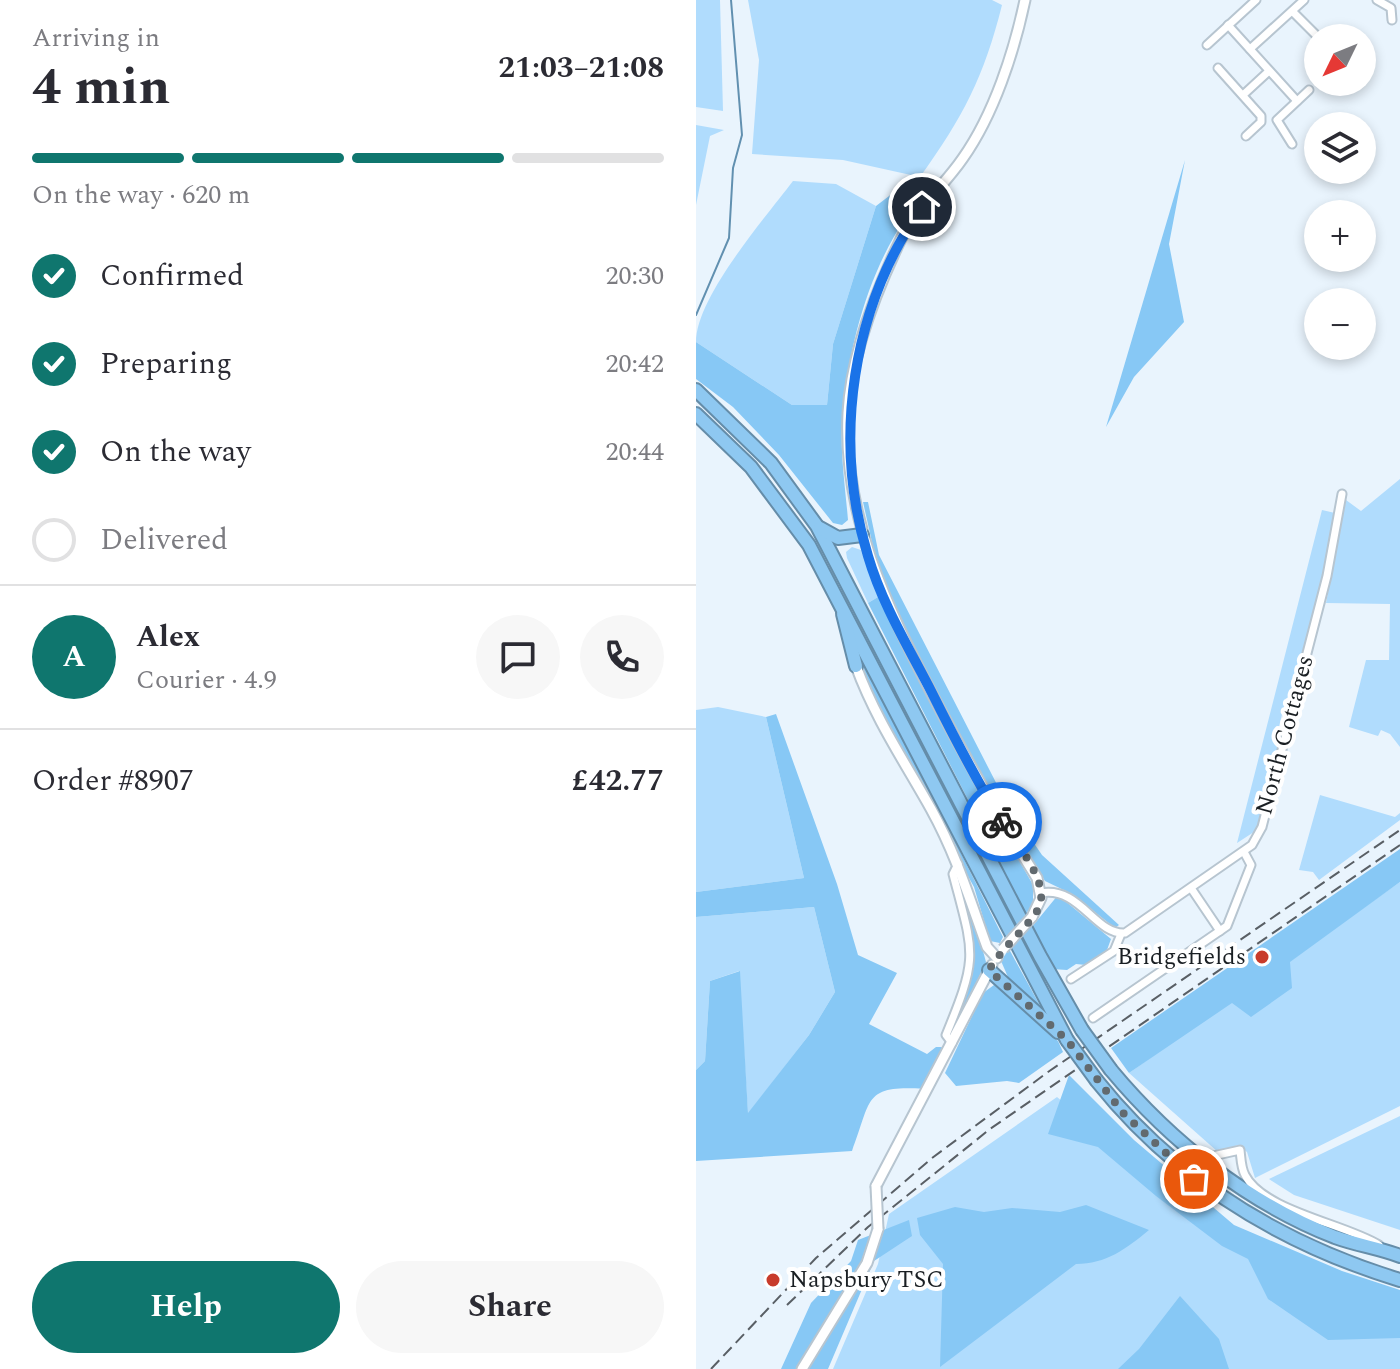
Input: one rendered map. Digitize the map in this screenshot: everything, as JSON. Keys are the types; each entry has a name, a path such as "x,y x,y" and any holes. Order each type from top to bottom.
{"highway":[{"path":"696,390 771,463 817,526 1040,956 1082,1030 1111,1070 1137,1100 1229,1180 1293,1218 1368,1249 1396,1254"},
{"path":"696,414 744,459 779,500 842,605 1067,1040 1097,1081 1145,1136 1217,1196 1305,1246 1400,1280"},
{"path":"817,526 831,536 849,540 862,535"},
{"path":"845,575 842,552 849,540"},
{"path":"842,605 856,666"},
{"path":"989,970 1067,1040"}],"main road":[{"path":"802,1369 867,1263 878,1229 876,1186 989,970 1040,906 1037,878 972,771 877,583 862,535 851,464 848,414 871,314 905,232 965,155 977,134 1007,62 1025,0"},
{"path":"856,666 882,729 931,810 958,864 986,944 1000,953"}],"street":[{"path":"1207,45 1256,0"},
{"path":"1250,49 1304,0"},
{"path":"1377,0 1391,8 1392,20"},
{"path":"1293,12 1305,24"},
{"path":"1228,25 1297,101"},
{"path":"1218,68 1262,119 1246,136"},
{"path":"1243,95 1269,71"},
{"path":"1292,144 1277,120 1304,95"},
{"name":"North Cottages","path":"1071,979 1114,951 1121,934 1244,852 1262,827 1317,614 1342,494"},
{"name":"North Cottages","path":"1220,931 1232,919 1251,865 1244,852"},
{"path":"952,1043 946,1035 970,970 972,955 966,918 953,874 958,864"},
{"path":"1093,1018 1220,931 1191,888"},
{"path":"1041,893 1065,894 1121,934"},
{"path":"1192,1150 1213,1156 1240,1150 1245,1176 1255,1187 1317,1220 1370,1240 1396,1254"}],"shaded area":[{"path":"696,0 720,0 723,111 696,107"},
{"path":"748,0 992,0 1002,5 988,54 970,96 920,177 843,160 752,154 759,60"},
{"path":"696,125 724,130 710,136 696,205"},
{"path":"1185,160 1169,244 1184,322 1134,377 1106,427"},
{"path":"910,180 931,186 912,209 881,262 869,290 852,350 842,424 848,520 842,525 833,523 779,455 733,407 696,379 696,342 792,405 827,405 833,344 876,206"},
{"path":"793,181 836,184 876,206 833,344 827,405 792,405 696,342 699,324 719,281"},
{"path":"1400,479 1400,747 1390,734 1381,730 1378,736 1349,727 1366,660 1389,660 1390,604 1326,603 1346,500 1361,511"},
{"path":"863,502 868,502 879,555 1007,804 1042,855 1119,925 1115,928 1072,894 1045,881 1002,813 906,634 878,569"},
{"path":"1322,510 1335,513 1320,590 1292,699 1286,698 1276,739 1281,741 1257,830 1237,843"},
{"path":"852,547 861,550 878,597 868,603 847,558 846,552"},
{"path":"878,597 957,750 1033,885 1033,904 1026,914 868,603"},
{"path":"862,656 1003,937 1000,943 990,941 974,887 879,716 857,658"},
{"path":"718,707 766,717 804,878 696,892 696,710"},
{"path":"776,714 837,884 858,955 897,973 869,1024 927,1054 936,1047 942,1047 924,1089 890,1090 873,1099 867,1107 852,1151 696,1161 696,1070 705,1061 710,981 740,971 748,1113 809,1035 835,992 814,907 696,917 696,892 804,878 766,717"},
{"path":"1320,795 1395,817 1400,813 1400,820 1319,880 1313,872 1299,870"},
{"path":"1400,849 1400,882 1290,962 1292,988 1251,1017 1232,1003 1129,1073 1111,1048"},
{"path":"1400,882 1400,1106 1255,1178 1247,1152 1238,1145 1218,1152 1129,1073"},
{"path":"966,889 986,962 960,1017 956,1016 968,983 973,954 970,925 961,891"},
{"path":"1058,895 1111,939 1107,950 1086,965 1076,964 1067,970 1052,969 1031,928"},
{"path":"814,907 835,992 809,1035 748,1114 739,971 710,981 705,1061 696,1070 696,917"},
{"path":"1009,949 1043,1011 1011,984 1001,961"},
{"path":"994,985 1002,986 1058,1041 1063,1052 1019,1083 1007,1081 956,1086 945,1073 983,993"},
{"path":"1069,1075 1134,1140 1234,1225 1342,1271 1400,1290 1400,1338 1328,1340 1268,1299 1248,1259 1222,1246 1098,1147 1048,1134"},
{"path":"1057,1097 1224,1235 1400,1324 1400,1369 833,1369 878,1264 889,1214"},
{"path":"1400,1116 1400,1230 1294,1195 1269,1179"},
{"path":"1086,1205 1149,1230 1115,1254 1076,1264 940,1367 943,1264 920,1235 917,1218 955,1207 984,1212 1012,1208 1060,1212"},
{"path":"909,1220 912,1236 874,1261 828,1369 781,1369 811,1303 851,1261 858,1240"},
{"path":"1180,1296 1219,1339 1229,1369 1118,1369 1139,1349"}],"waterway":[{"path":"696,315 729,238 733,168 742,135 731,0"}],"railway":[{"path":"711,1369 816,1258 932,1158 1048,1072 1400,830"},
{"path":"787,1305 868,1227 990,1129 1400,845"}],"way so far":[{"path":"1002,822 1037,878 1041,898 1037,911 989,970 1067,1040 1124,1114 1194,1179"}],"place":[{"name":"Bridgefields","path":"1262,957"},
{"name":"Napsbury TSC","path":"773,1280"}],"route":[{"path":"922,207 887,267 853,379 848,414 851,464 862,535 883,596 972,771 1002,822"}]}
